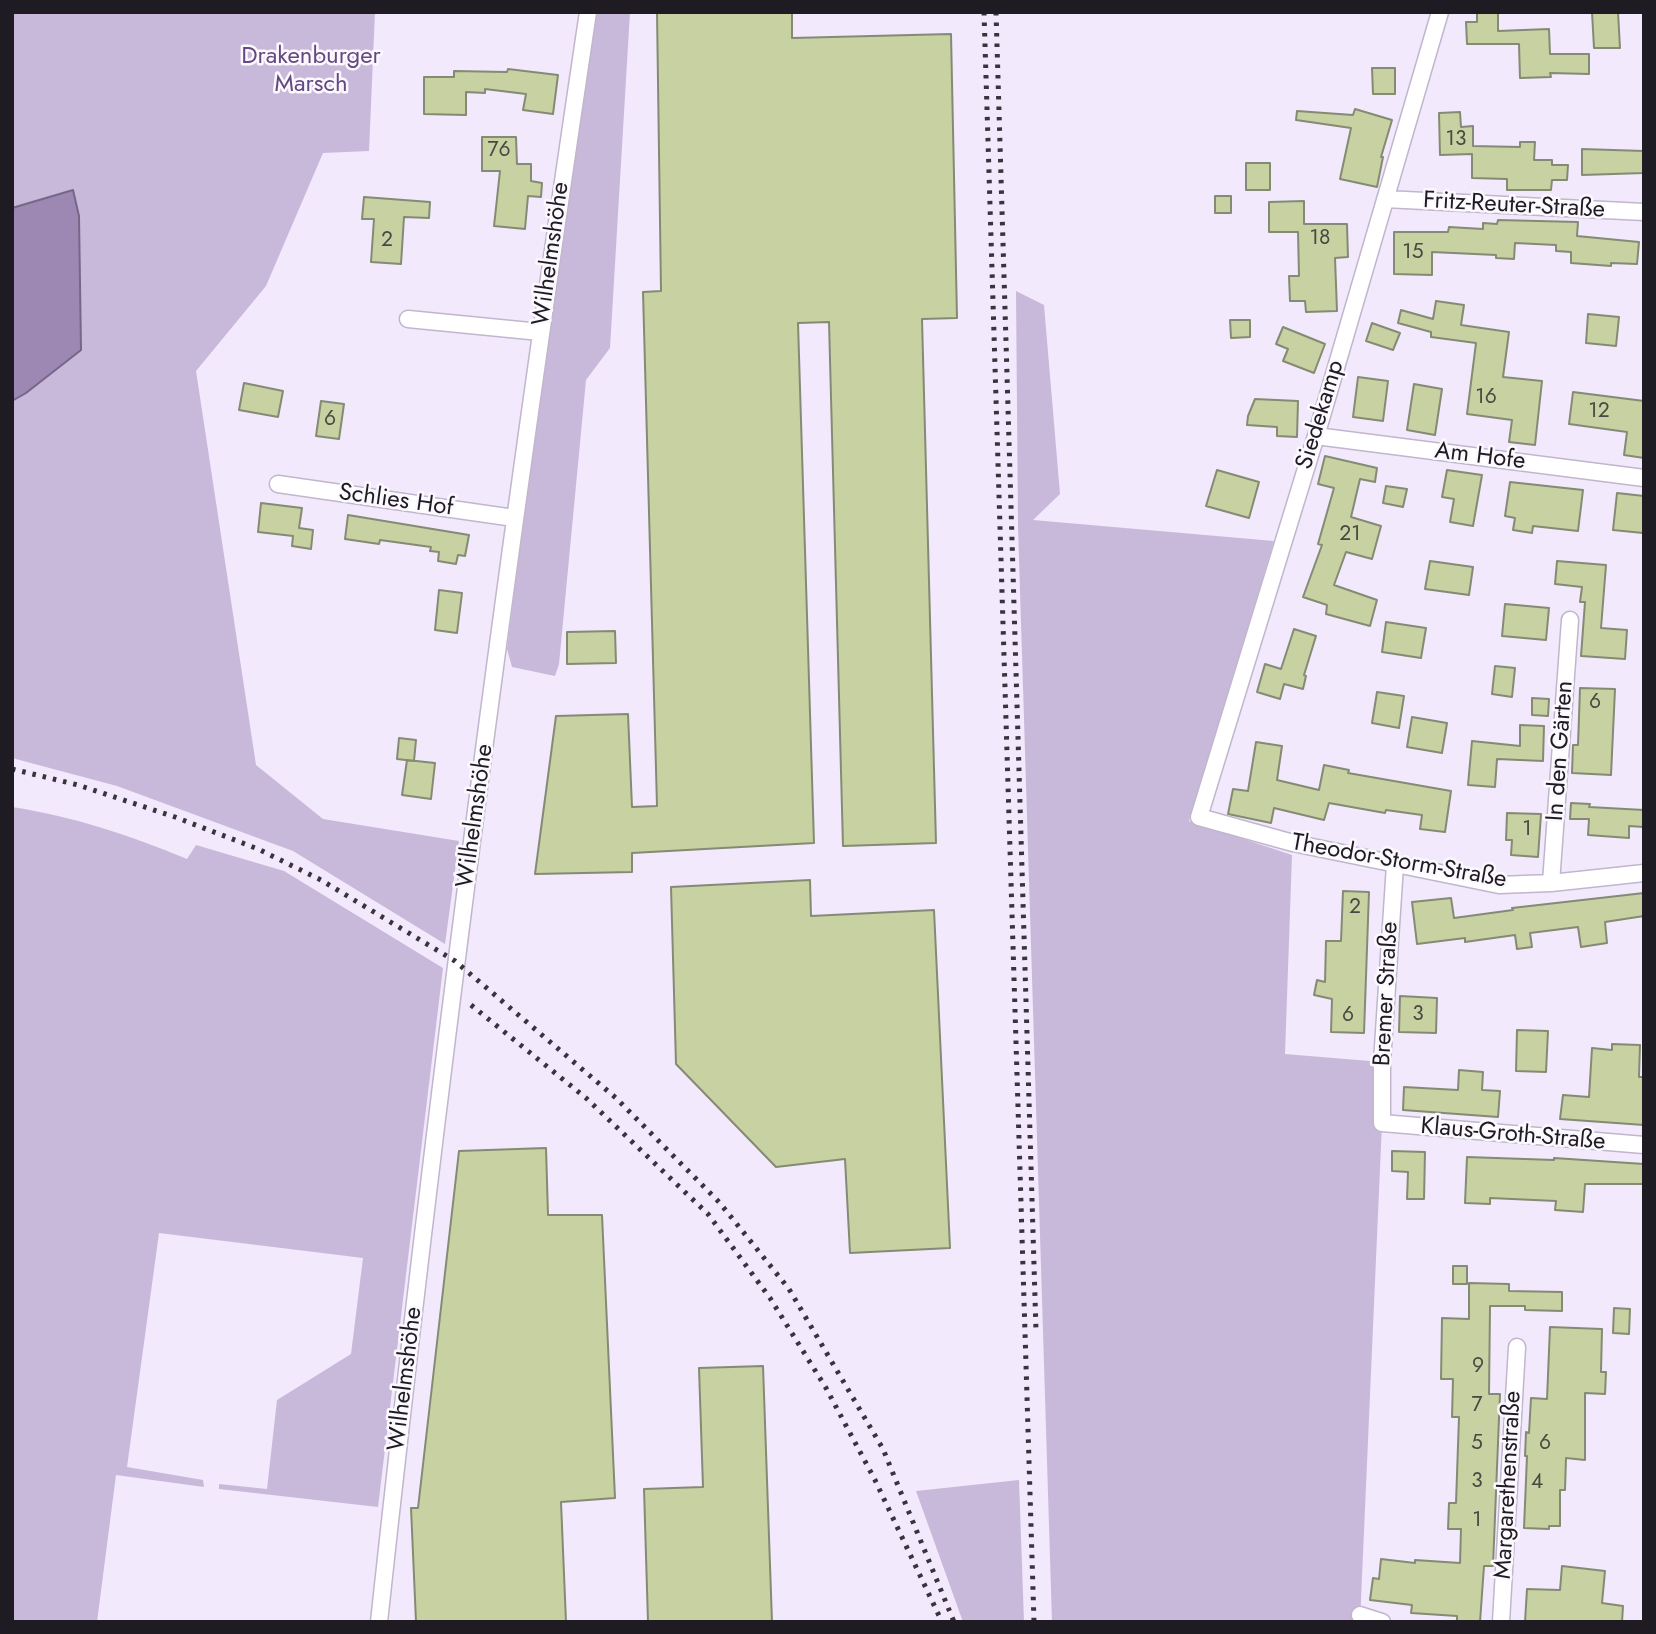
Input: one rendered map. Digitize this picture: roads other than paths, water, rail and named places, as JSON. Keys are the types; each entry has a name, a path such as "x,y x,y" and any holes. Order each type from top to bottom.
{"street":[{"name":"Wilhelmshöhe","path":"379,1622 450,1001 514,517 588,12"},
{"name":"Siedekamp","path":"1199,817 1440,12"},
{"name":"Fritz-Reuter-Straße","path":"1385,199 1644,212"},
{"path":"408,319 540,332"},
{"name":"Am Hofe","path":"1315,436 1644,478"},
{"name":"Schlies Hof","path":"278,484 514,517"},
{"name":"In den Gärten","path":"1551,883 1570,620"},
{"name":"Theodor-Storm-Straße","path":"1199,817 1293,844 1499,885 1551,883 1644,873"},
{"name":"Bremer Straße","path":"1382,1123 1382,1062 1395,865"},
{"name":"Klaus-Groth-Straße","path":"1382,1123 1644,1145"},
{"name":"Margarethenstraße","path":"1501,1622 1517,1347"},
{"path":"1360,1615 1382,1622"}],"railway":[{"path":"984,12 1034,1622"},
{"path":"996,12 1036,1331"},
{"path":"12,769 78,785 175,817 258,849 321,880 455,961 616,1098 719,1202 789,1289 883,1449 954,1622"},
{"path":"471,1005 586,1098 708,1214 770,1298 826,1388 875,1480 942,1622"}],"park label":[{"name":"Drakenburger Marsch","path":"311,71"}]}
